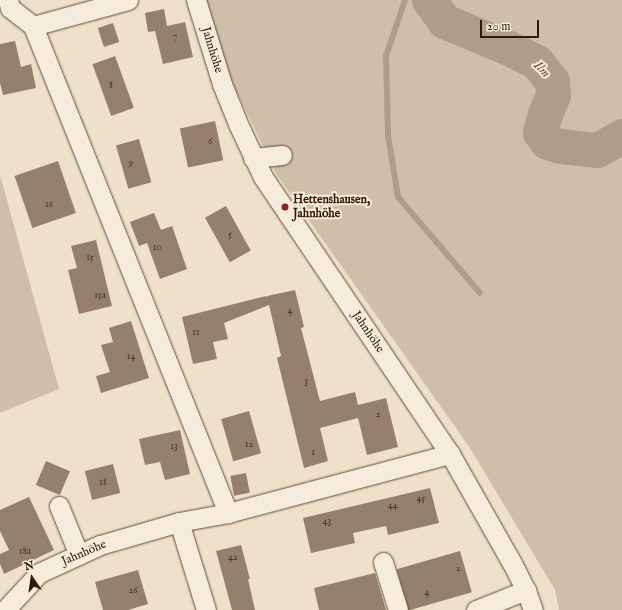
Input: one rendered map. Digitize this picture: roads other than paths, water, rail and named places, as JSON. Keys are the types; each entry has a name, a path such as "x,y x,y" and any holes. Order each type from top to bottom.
{"street":[{"path":"8,0 10,8 33,26 228,513"},
{"path":"33,26 90,5 128,0"},
{"name":"Jahnhöhe","path":"5,610 39,572 100,545 180,522 228,513 450,454 263,177 222,84 196,0"},
{"path":"254,158 282,155"},
{"path":"450,454 476,497 526,590 533,610"},
{"path":"59,506 78,555"},
{"path":"180,522 206,610"},
{"path":"383,562 398,610"},
{"path":"476,610 526,590"}],"waterway":[{"path":"405,0 386,56 388,135 398,197 480,293"},
{"name":"Ilm","path":"429,0 444,21 511,49 537,62 552,81 553,95 545,114 540,132 547,142 560,146 597,150 622,136"}],"place":[{"name":"Hettenshausen, Jahnhöhe","path":"285,207"}]}
